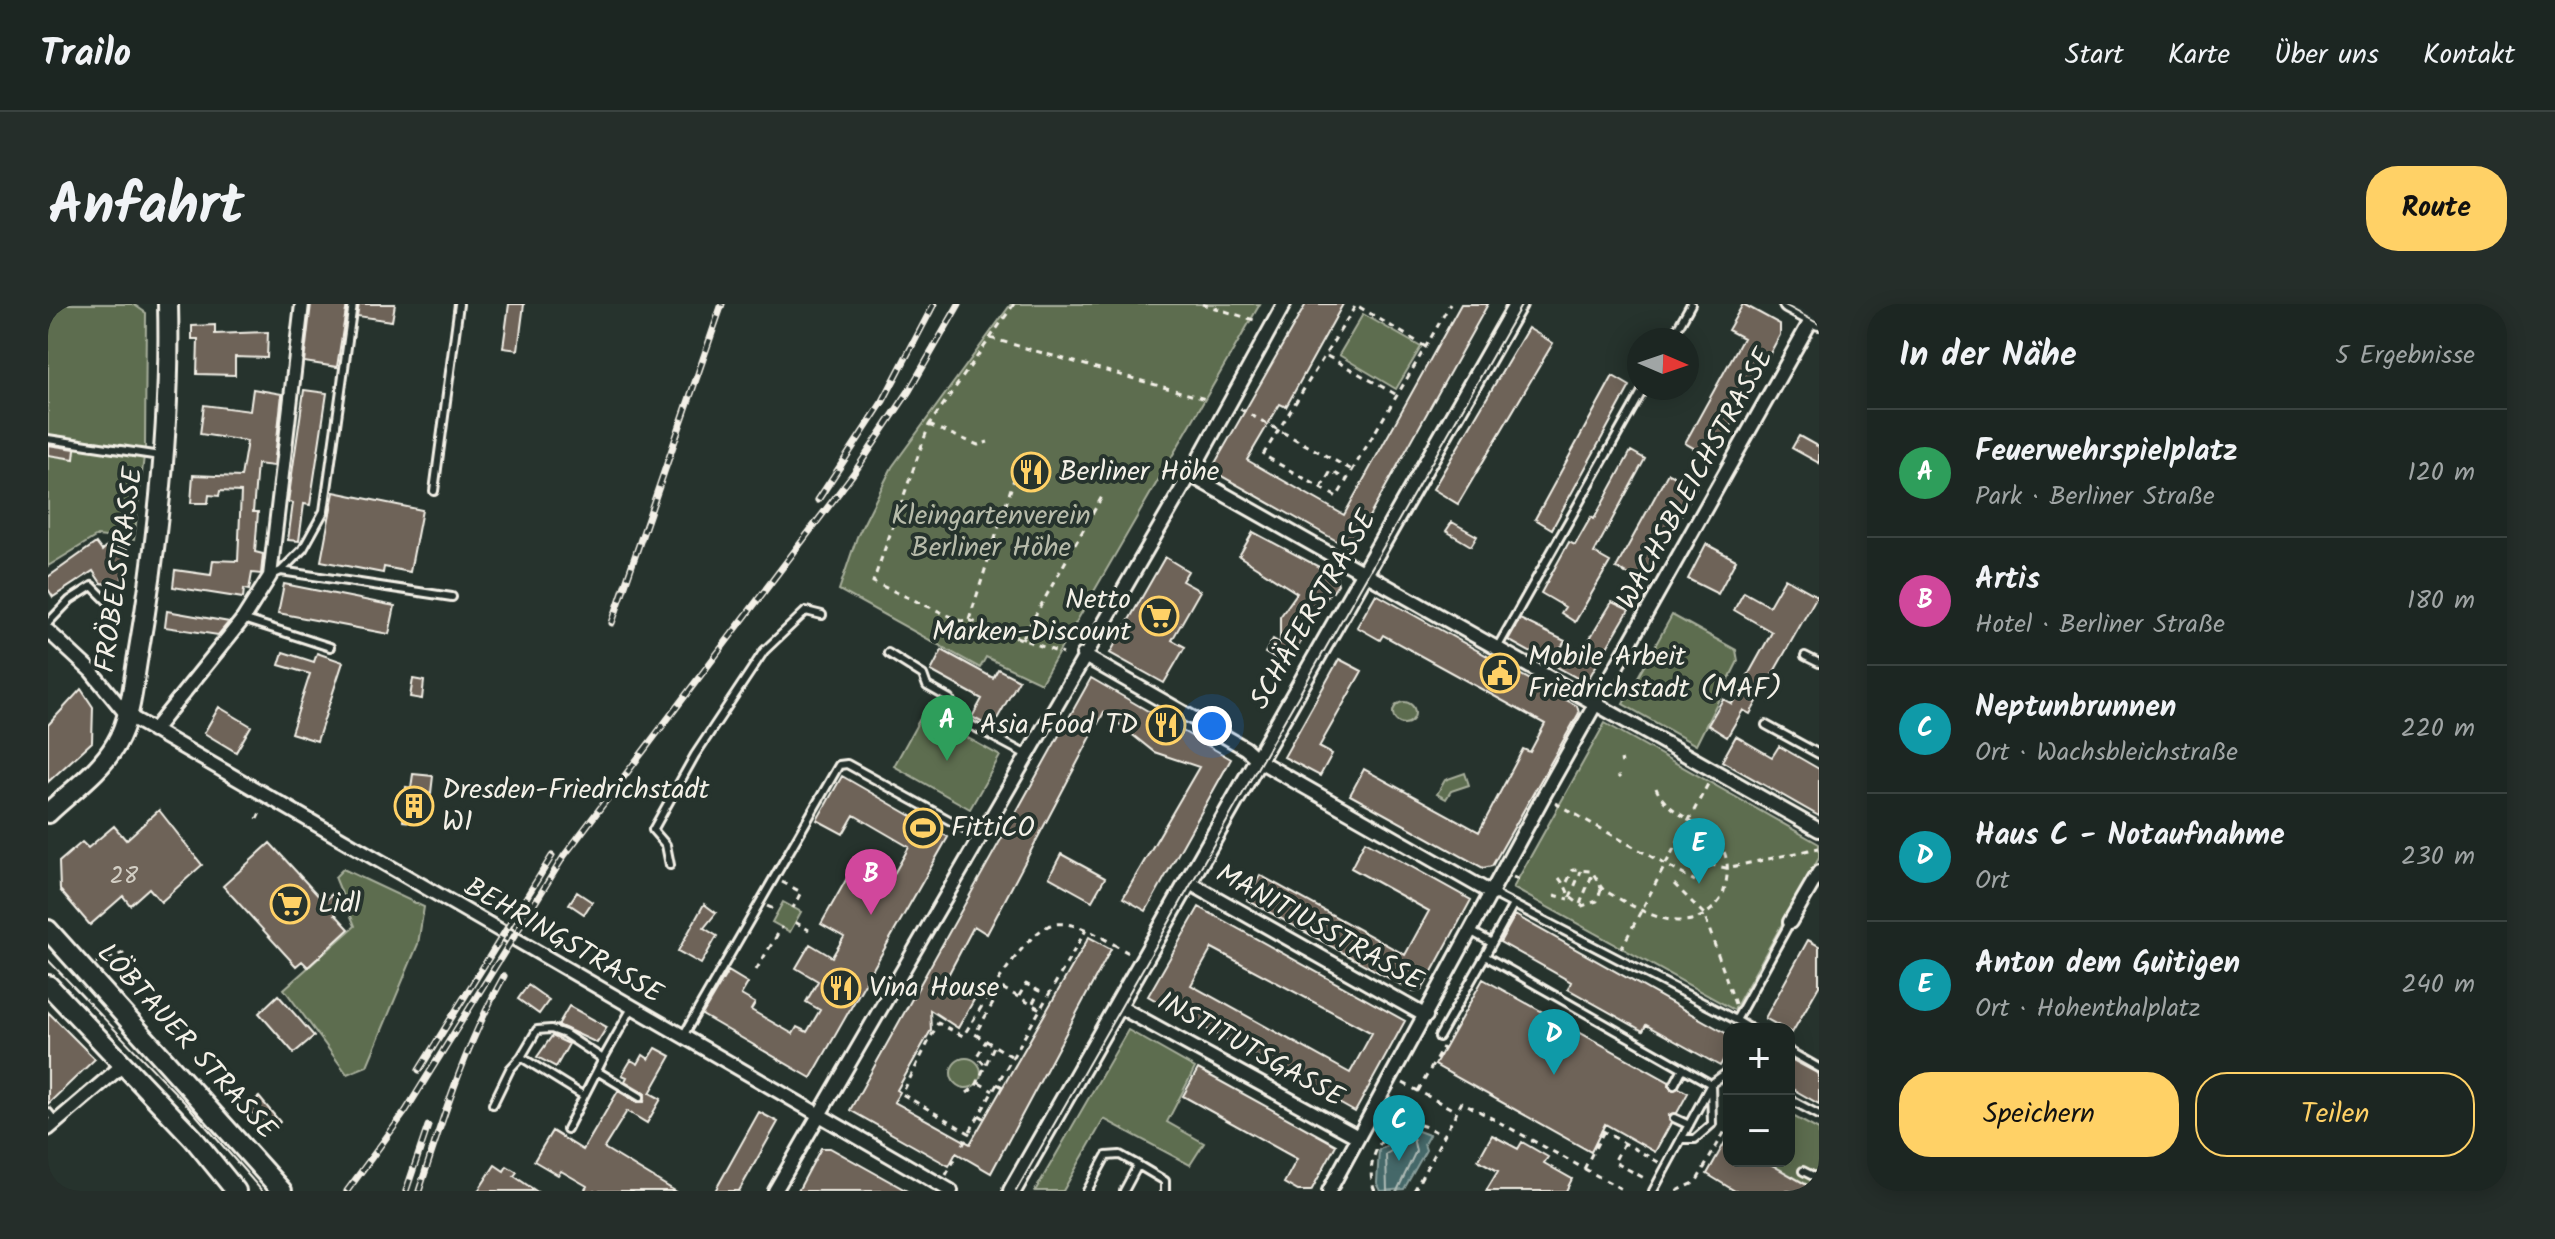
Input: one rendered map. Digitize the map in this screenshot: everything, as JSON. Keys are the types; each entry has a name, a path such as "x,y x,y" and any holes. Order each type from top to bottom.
{"main road":[{"name":"FRÖBELSTRASSE","path":"48,813 100,766 117,743 127,715 149,584 164,457 168,304"},
{"name":"LÖBTAUER STRASSE","path":"48,930 282,1191"},
{"path":"48,985 193,1138 236,1191"}],"street":[{"path":"153,731 275,574 302,304"},
{"path":"775,1191 1190,475 1284,304"},
{"name":"SCHÄFERSTRASSE","path":"1012,1191 1518,304"},
{"name":"WACHSBLEICHSTRASSE","path":"1493,894 1543,797 1597,705 1804,311"},
{"path":"1190,475 1819,830"},
{"name":"BEHRINGSTRASSE","path":"48,631 99,679 127,715 946,1188"},
{"path":"1083,655 1245,748 1258,760 1493,894 1329,1191"},
{"path":"1790,922 1819,872"},
{"name":"MANITIUSSTRASSE","path":"1188,882 1426,1016"},
{"name":"INSTITUTSGASSE","path":"1118,1006 1358,1137"},
{"path":"51,1121 124,1064"}],"lane":[{"path":"275,574 303,549 324,511 353,304"},
{"path":"434,491 459,304"},
{"path":"1678,328 1691,304"},
{"path":"1497,648 1637,400"},
{"path":"48,439 164,457"},
{"path":"275,574 452,597"},
{"path":"48,623 70,600 92,586 107,601"},
{"path":"670,865 666,845 653,830 695,755 764,651 806,611 822,615"},
{"path":"243,619 330,647"},
{"path":"888,653 923,675 927,686 950,699 956,717 1027,755"},
{"path":"1805,656 1819,663"},
{"path":"1766,725 1819,754"},
{"path":"682,1037 839,765 847,764 861,771 980,837"},
{"path":"1493,894 1744,1023"},
{"path":"1439,1037 1513,905"},
{"path":"1738,1018 1790,922"},
{"path":"1472,932 1492,943"},
{"path":"1485,956 1711,1084"},
{"path":"567,1129 632,1008"},
{"path":"493,1104 510,1069 537,1030 551,1029 603,1059"},
{"path":"1795,1054 1819,1068"},
{"path":"521,1057 550,1078 584,1096"},
{"path":"1674,1085 1683,1068"},
{"path":"597,1071 640,1097"},
{"path":"1655,1188 1711,1084 1723,1075"},
{"path":"1681,1139 1695,1139 1712,1124 1715,1115 1711,1084"},
{"path":"1795,1102 1819,1115"},
{"path":"1674,1118 1689,1125"},
{"path":"1087,1191 1106,1156 1120,1155 1165,1181 1165,1191"},
{"path":"1124,1191 1138,1165"},
{"path":"1803,1171 1819,1179"}],"path":[{"path":"1014,304 929,425 873,582 961,621 969,620 1063,654"},
{"path":"1202,304 1254,320"},
{"path":"1426,347 1357,304 1263,455 1337,497 1426,347 1450,304"},
{"path":"990,338 1209,400"},
{"path":"1326,355 1397,395"},
{"path":"1229,404 1352,470"},
{"path":"929,425 978,445 988,442"},
{"path":"969,620 1022,454"},
{"path":"1321,488 1331,471 1347,480"},
{"path":"1022,639 1104,493"},
{"path":"1616,957 1715,772"},
{"path":"1565,886 1571,870 1582,869 1593,873 1601,889 1666,921 1681,922 1704,914 1722,897 1726,868 1718,841 1689,817 1661,800 1656,788"},
{"path":"1565,808 1695,881"},
{"path":"1686,860 1726,868 1819,848"},
{"path":"1554,895 1562,900 1570,897 1582,869"},
{"path":"1580,904 1593,873"},
{"path":"773,877 801,892 793,908"},
{"path":"1559,878 1570,897 1580,904 1597,901 1601,889"},
{"path":"1674,884 1704,914 1738,1018"},
{"path":"795,922 809,930"},
{"path":"969,1133 902,1094 938,1023 963,1036 1032,936 1054,924 1086,930 1129,953"},
{"path":"756,970 782,927"},
{"path":"963,1145 1086,930"},
{"path":"1075,949 1081,952"},
{"path":"85,973 99,960 129,951"},
{"path":"1060,975 1065,979"},
{"path":"1019,997 1028,985 1039,992 1032,1005"},
{"path":"1013,1057 975,1034 1002,988 1040,1009"},
{"path":"1044,1003 1050,1006"},
{"path":"1028,1029 1035,1033"},
{"path":"984,1064 977,1056 986,1041"},
{"path":"967,1093 978,1083 994,1046"},
{"path":"1392,1077 1456,1111"},
{"path":"978,1083 993,1091"},
{"path":"997,1084 1005,1088"},
{"path":"1414,1191 1462,1102 1625,1191"},
{"path":"979,1115 987,1120"},
{"path":"1375,1191 1371,1181 1372,1159 1379,1145 1395,1131 1419,1125 1443,1136"},
{"path":"1584,1169 1603,1130 1667,1166"},
{"path":"1677,1191 1696,1182 1723,1135"},
{"path":"1624,1143 1614,1162 1655,1188"},
{"path":"946,1188 958,1154"}],"green space":[{"path":"48,304 133,304 146,313 145,448 134,540 97,536 48,566"},
{"name":"Kleingartenverein Berliner Höhe","path":"1011,304 1260,304 1041,683 986,657 980,668 839,590 857,537 892,467"},
{"path":"1363,314 1421,347 1396,389 1339,355"},
{"path":"1672,615 1736,650 1738,661 1696,745 1623,704"},
{"path":"1404,702 1412,705 1415,713 1412,721 1404,724 1396,721 1393,713 1396,705"},
{"path":"923,713 1000,756 970,809 894,766"},
{"path":"1605,723 1819,844 1819,858 1734,1010 1513,888"},
{"path":"1465,773 1469,785 1451,791 1446,799 1437,794 1445,780"},
{"path":"343,869 424,907 418,944 367,1066 347,1074 284,989 355,926 335,877"},
{"path":"783,902 801,912 790,932 772,922"},
{"path":"1128,1030 1195,1068 1167,1122 1204,1143 1190,1165 1104,1119 1063,1191 1035,1191"},
{"path":"966,1058 977,1062 981,1073 977,1084 966,1088 955,1084 951,1073 955,1062"},
{"path":"1795,1117 1819,1130 1819,1191 1776,1167 1795,1167"}],"water":[{"path":"1413,1129 1429,1135 1424,1144 1426,1150 1404,1189 1381,1191 1377,1183 1379,1150"}],"building":[{"path":"311,304 347,304 337,367 304,362"},
{"path":"359,304 395,304 392,321 357,316"},
{"path":"509,304 524,304 518,350 503,348"},
{"path":"1306,304 1343,304 1286,407 1280,404 1247,460 1344,515 1461,304 1488,304 1351,549 1211,470"},
{"path":"1743,304 1780,324 1780,335 1713,459 1685,443 1743,338 1728,330"},
{"path":"215,325 215,334 268,332 267,358 235,357 235,375 197,374 198,339 192,339 192,326"},
{"path":"1528,328 1553,343 1458,504 1433,489"},
{"path":"1613,376 1627,384 1627,392 1552,529 1535,519"},
{"path":"253,389 282,394 274,466 257,464 253,512 258,512 255,552 263,554 261,574 252,573 249,590 244,589 243,598 173,587 175,570 211,575 213,560 238,561 241,492 220,491 219,496 209,495 208,503 191,503 193,475 241,477 247,441 200,434 204,405 250,411"},
{"path":"304,390 327,393 310,505 304,504 299,541 288,540 293,503 288,502"},
{"path":"1799,436 1819,447 1819,463 1792,448"},
{"path":"48,445 75,449 74,459 48,455"},
{"path":"1631,451 1645,459 1594,553 1610,562 1575,622 1561,613 1565,607 1541,593 1569,542 1575,545 1591,517 1594,519"},
{"path":"1668,473 1696,488 1644,583 1616,568"},
{"path":"334,492 422,510 410,572 384,567 383,573 321,561"},
{"path":"1452,522 1477,536 1471,546 1446,531"},
{"path":"1253,532 1336,576 1338,584 1333,592 1331,590 1287,666 1265,653 1273,639 1280,643 1280,617 1297,593 1239,556"},
{"path":"96,543 102,551 107,546 127,548 121,586 101,583 93,571 53,597 48,589 48,577"},
{"path":"1706,544 1736,560 1718,594 1688,579"},
{"name":"Netto Marken-Discount","path":"1165,557 1188,571 1182,581 1200,591 1172,640 1185,647 1164,683 1110,653"},
{"path":"1785,578 1817,596 1750,714 1743,710 1727,737 1708,725 1723,699 1732,704 1772,632 1734,610 1744,592 1769,606"},
{"path":"284,584 395,606 389,634 278,613"},
{"path":"1376,594 1577,706 1579,713 1492,866 1483,868 1350,795 1364,769 1479,832 1523,749 1530,752 1545,724 1383,635 1380,640 1357,627"},
{"path":"1612,602 1629,610 1586,683 1508,640 1520,619 1565,641 1558,653 1575,663"},
{"path":"167,611 229,622 218,635 165,627"},
{"path":"942,650 993,678 998,669 1019,680 992,728 972,717 982,699 931,671"},
{"path":"283,652 314,662 317,653 343,662 317,741 291,733 310,674 279,665"},
{"path":"1339,659 1362,671 1319,747 1332,754 1320,776 1284,757"},
{"path":"1091,678 1231,759 1146,911 1123,898 1199,767 1154,752 1104,712 987,934 974,926 946,979 975,998 958,1028 930,1010 931,1030 897,1090 900,1092 894,1102 970,1144 1089,937 1111,949 991,1173 956,1153 949,1166 850,1110"},
{"path":"413,679 424,681 422,699 410,697"},
{"path":"81,689 93,707 92,742 48,782 48,725"},
{"path":"219,707 251,726 236,752 204,733"},
{"path":"1736,736 1772,757 1779,746 1819,769 1819,816 1722,761"},
{"name":"Dresden-Friedrichstadt W1","path":"413,774 433,776 431,793 425,792 421,823 403,821 406,787 411,788"},
{"path":"842,776 948,837 811,1078 702,1015 728,971 748,983 741,995 755,1003 751,1010 793,1034 797,1027 807,1032 820,1010 806,1002 818,981 796,968 810,944 832,957 844,937 821,924 847,878 881,897 909,847 854,815 843,834 817,820"},
{"path":"159,810 202,865 161,902 149,888 130,905 123,896 90,925 60,890 59,862 82,842 88,848 114,826 126,840"},
{"path":"1365,841 1471,900 1422,990 1414,992 1247,900 1260,875 1405,955 1429,911 1351,868"},
{"name":"Lidl","path":"270,843 324,902 332,894 344,907 335,914 349,929 308,967 302,961 296,966 223,886"},
{"path":"1061,854 1105,878 1092,901 1049,877"},
{"path":"577,892 592,902 584,914 569,904"},
{"path":"704,904 716,913 704,928 717,936 701,964 678,951"},
{"path":"1199,907 1405,1021 1355,1112 1148,996","holes":["1212,948 1372,1033 1350,1073 1191,985"]},
{"path":"1515,915 1723,1032 1723,1061 1720,1066 1646,1025 1643,1031 1568,989 1571,982 1500,942"},
{"path":"1808,940 1819,946 1819,986 1795,1028 1795,1023 1774,1023 1765,1018"},
{"path":"1483,979 1669,1082 1671,1090 1679,1088 1688,1093 1677,1113 1669,1115 1671,1123 1655,1152 1605,1124 1591,1152 1435,1065"},
{"path":"528,985 549,1000 539,1014 518,999"},
{"path":"278,995 314,1036 294,1053 259,1013"},
{"path":"569,1006 607,1027 597,1043 558,1025"},
{"path":"48,1012 95,1059 48,1104"},
{"path":"552,1036 569,1044 556,1067 537,1057"},
{"path":"656,1048 671,1056 650,1093 661,1099 647,1123 627,1111 604,1148 675,1191 584,1191 587,1186 561,1171 558,1175 534,1161 552,1131 583,1150 618,1091 637,1102 644,1102 645,1093 625,1081 627,1077 622,1075 631,1060 638,1064 643,1055 649,1059"},
{"path":"1795,1061 1819,1074 1819,1104 1795,1090"},
{"path":"1198,1069 1336,1145 1311,1191 1298,1191 1284,1183 1297,1159 1183,1096"},
{"path":"259,1097 280,1122 268,1133 246,1107"},
{"path":"759,1112 778,1122 739,1191 715,1191"},
{"path":"1492,1135 1518,1149 1522,1142 1548,1157 1544,1163 1572,1179 1566,1191 1486,1191 1498,1171 1478,1160"},
{"path":"1723,1146 1723,1167 1775,1167 1817,1191 1735,1191 1707,1174"},
{"path":"821,1148 830,1148 907,1191 798,1191"},
{"path":"495,1165 504,1171 507,1166 517,1172 514,1176 536,1191 478,1191"}],"tram line":[{"path":"1016,1191 1522,304"},
{"path":"1783,304 1819,324"},
{"path":"48,960 189,1107 262,1191"}],"railway":[{"path":"612,623 722,304"},
{"path":"818,500 883,401 934,304"},
{"path":"347,1191 405,1112 564,856 856,470 909,391 959,304"},
{"path":"419,1070 552,856"},
{"path":"419,1191 467,1054 504,976"},
{"path":"406,1191 428,1126"}],"place":[{"name":"Berliner Höhe","path":"1031,472"},
{"name":"Netto Marken-Discount","path":"1159,616"},
{"name":"Mobile Arbeit Friedrichstadt (MAF)","path":"1500,673"},
{"name":"Asia Food TD","path":"1166,725"},
{"name":"Feuerwehrspielplatz","path":"947,761"},
{"name":"Dresden-Friedrichstadt W1","path":"414,806"},
{"name":"FittiCO","path":"923,828"},
{"name":"Anton dem Guitigen","path":"1699,884"},
{"name":"Lidl","path":"290,904"},
{"name":"Artis","path":"871,915"},
{"name":"Vina House","path":"841,988"},
{"name":"Haus C - Notaufnahme","path":"1554,1075"},
{"name":"Neptunbrunnen","path":"1399,1161"}]}
